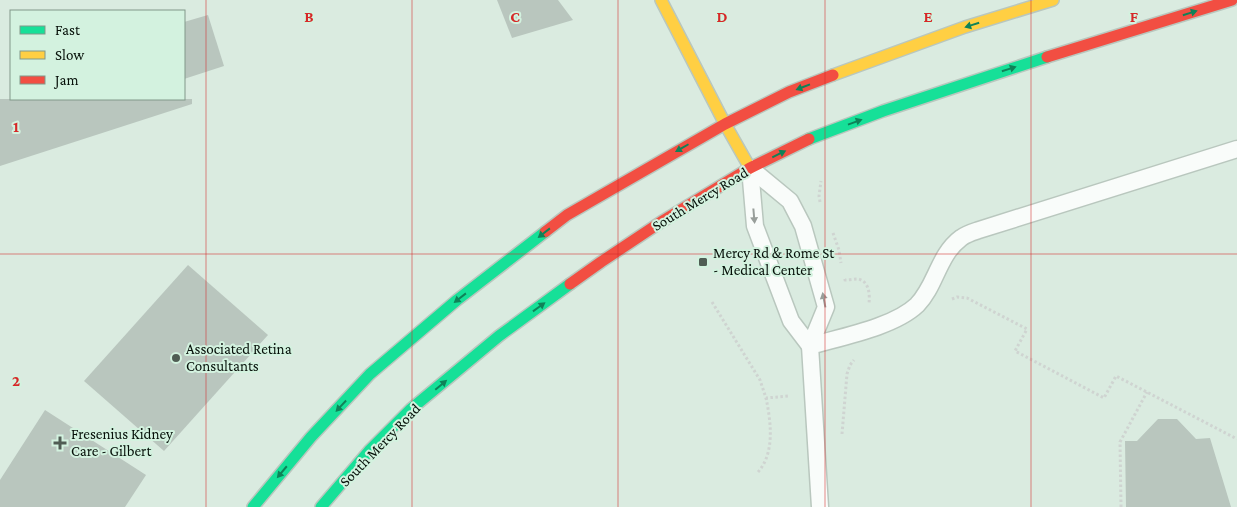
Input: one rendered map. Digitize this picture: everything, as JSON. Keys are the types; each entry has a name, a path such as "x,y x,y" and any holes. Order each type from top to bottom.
{"main road":[{"path":"661,0 724,124 750,168"},
{"path":"253,507 311,437 370,374 457,300 567,215 724,124 790,92 965,27 1053,0"},
{"name":"South Mercy Road","path":"322,507 369,451 411,409 499,336 608,257 661,222 750,168 810,139 883,111 1228,1"}],"lane":[{"path":"810,346 873,328 902,316 918,304 928,290 943,258 962,237 1237,149"},
{"path":"750,168 755,226 791,321 810,346"},
{"path":"750,168 790,201 803,226 826,307 810,346 820,507"}],"path":[{"path":"821,181 819,196 821,204"},
{"path":"833,233 842,265"},
{"path":"844,273 845,280 859,279 866,283 870,299 867,313 873,328"},
{"path":"948,300 957,297 967,298 1027,329 1015,351 1104,398 1116,376 1237,439"},
{"path":"712,302 760,380 766,398 770,415 770,446 768,457 758,472"},
{"path":"842,442 847,374 850,364 857,357"},
{"path":"1122,507 1120,442 1147,392"},
{"path":"766,398 796,395 845,396"}],"building":[{"path":"497,0 558,0 573,20 512,38"},
{"path":"208,15 224,66 185,79 185,22"},
{"path":"0,99 192,99 192,104 0,166"},
{"name":"Associated Retina Consultants","path":"188,265 268,335 164,451 84,381"},
{"name":"Fresenius Kidney Care - Gilbert","path":"45,410 146,475 125,507 0,507 0,480"},
{"path":"1158,419 1177,419 1196,439 1210,438 1231,507 1126,507 1125,441 1137,441"}],"traffic: fast":[{"path":"809,139 883,111 1047,57"},
{"path":"253,507 311,437 370,374 457,300 545,232"},
{"path":"321,507 369,451 411,409 499,336 570,284"}],"traffic: slow":[{"path":"661,0 750,168"},
{"path":"833,75 965,27 1053,0"}],"traffic: jam":[{"path":"1047,57 1232,0"},
{"path":"545,232 567,215 725,124 789,92 833,75"},
{"path":"570,284 661,222 750,168 809,139"}],"place":[{"name":"Mercy Rd & Rome St - Medical Center","path":"703,262"},
{"name":"Associated Retina Consultants","path":"176,358"},
{"name":"Fresenius Kidney Care - Gilbert","path":"60,443"}]}
